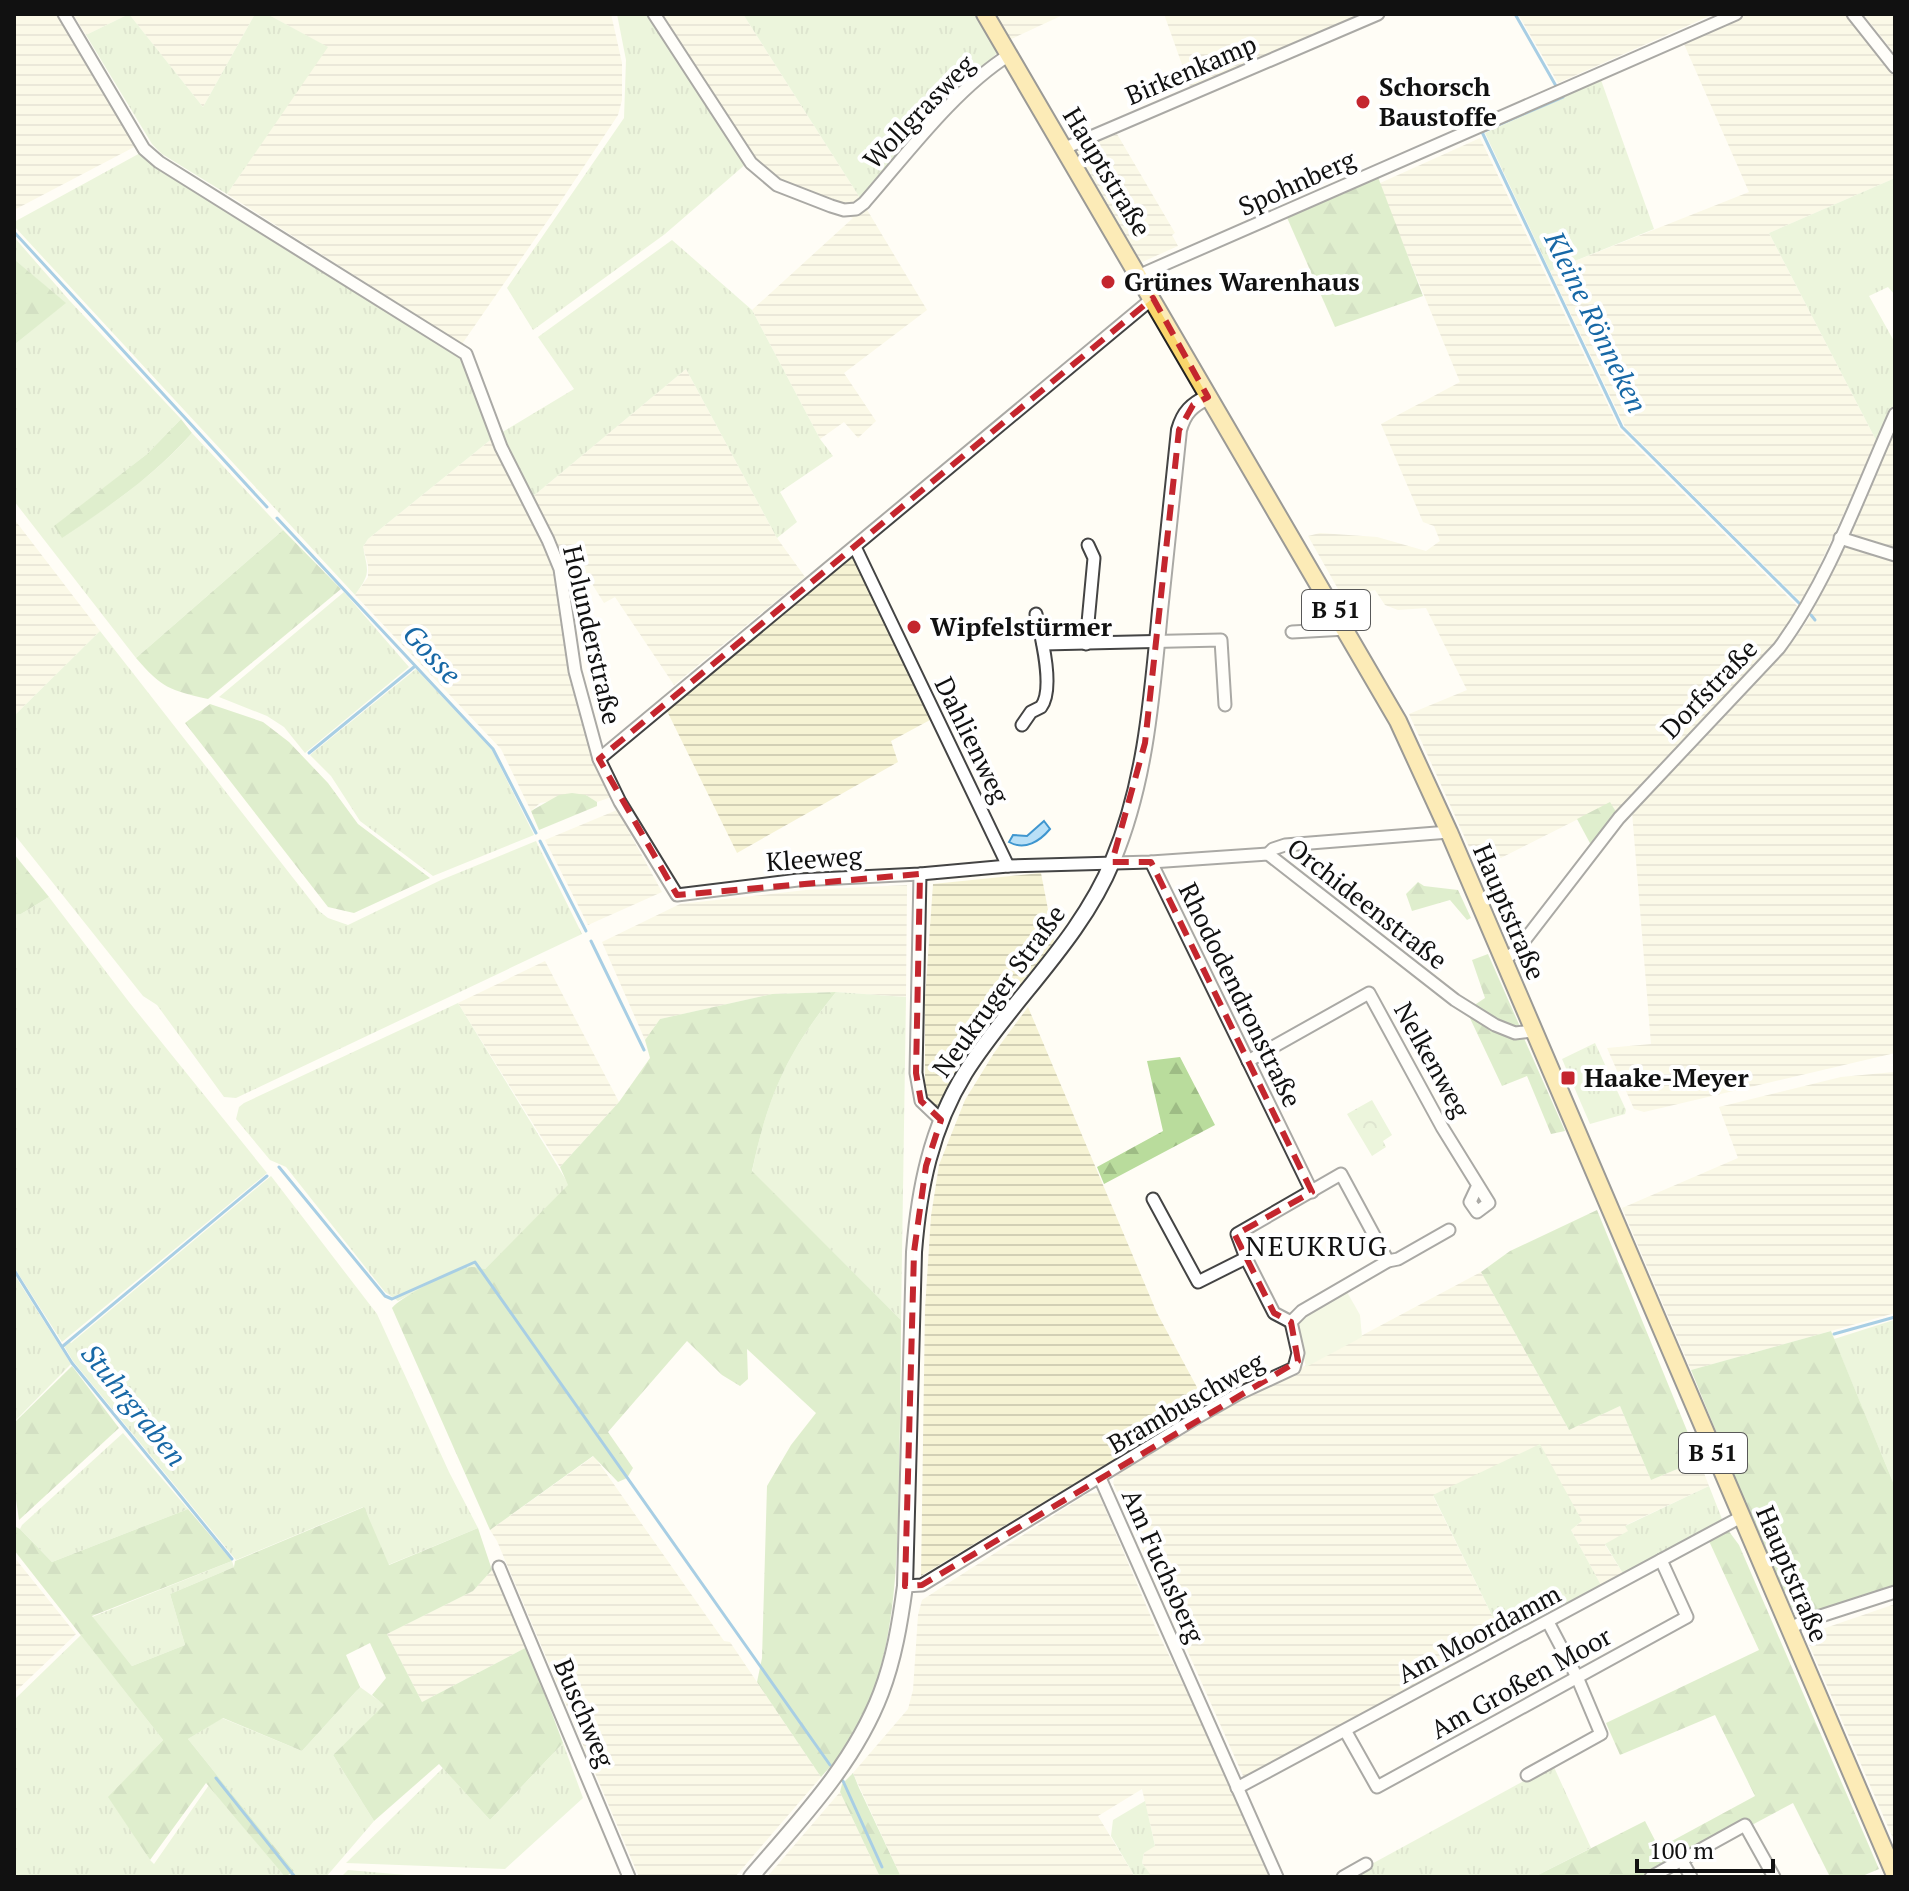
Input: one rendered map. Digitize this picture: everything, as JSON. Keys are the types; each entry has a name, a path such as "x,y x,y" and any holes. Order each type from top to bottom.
{"main road":[{"name":"Hauptstraße","path":"985,14 1398,721 1449,832 1895,1875"}],"street":[{"name":"Holunderstraße","path":"64,14 144,149 159,162 466,354 501,447 560,569 575,671 599,759 1153,298"},
{"name":"Wollgrasweg","path":"654,14 751,163 777,185 844,210 856,209 864,203 949,108 1009,55"},
{"name":"Birkenkamp","path":"1065,148 1378,14"},
{"name":"Spohnberg","path":"1140,275 1736,14"},
{"path":"1853,14 1895,67"},
{"name":"Neukruger Straße","path":"751,1877 820,1795 865,1726 890,1665 905,1586 914,1252 917,1210 926,1166 941,1120 965,1073 993,1032 1082,919 1112,863 1136,789 1145,743 1179,430 1183,417 1193,405 1208,397"},
{"name":"Dorfstraße","path":"1503,961 1517,950 1619,818 1779,648 1816,593 1895,414"},
{"path":"1840,538 1895,555"},
{"path":"1086,644 1094,558 1088,545"},
{"name":"Dahlienweg","path":"855,547 1008,866"},
{"path":"1022,725 1031,712 1045,702 1047,695 1043,644 1036,614"},
{"path":"1292,632 1346,629"},
{"path":"1043,644 1221,640 1225,705"},
{"name":"Kleeweg","path":"599,759 620,802 677,895 798,880 1008,866 1112,863"},
{"path":"1268,854 1285,845 1449,832"},
{"name":"Orchideenstraße","path":"1112,863 1268,854 1455,1000 1495,1025 1515,1033 1533,1031"},
{"name":"Rhododendronstraße","path":"1151,862 1312,1192"},
{"path":"920,874 916,1073 921,1101 941,1120"},
{"name":"Nelkenweg","path":"1248,1061 1369,993 1442,1127 1478,1185"},
{"path":"1153,1199 1198,1282 1246,1258 1237,1234 1341,1174 1388,1261"},
{"path":"1291,1322 1302,1311 1449,1230"},
{"name":"Brambuschweg","path":"1100,1478 1238,1394 1294,1368 1298,1353 1291,1322 1274,1313 1246,1258"},
{"name":"Am Fuchsberg","path":"905,1586 922,1585 1100,1478 1277,1877"},
{"name":"Am Moordamm","path":"1237,1788 1741,1517"},
{"name":"Am Großen Moor","path":"1346,1732 1377,1787 1687,1617 1661,1560"},
{"name":"Buschweg","path":"499,1567 629,1877"},
{"path":"1789,1629 1895,1592"},
{"path":"1527,1775 1601,1734 1577,1677 1548,1622"},
{"path":"1651,1877 1745,1825 1774,1877"},
{"path":"1682,1861 1691,1877"},
{"path":"1343,1877 1366,1864"}],"highlighted area":[{"path":"1153,298 1208,397 1193,405 1179,430 1145,743 1112,862 1151,862 1312,1192 1235,1235 1274,1313 1291,1322 1298,1361 922,1585 905,1586 914,1252 926,1166 941,1120 921,1101 916,1073 920,874 677,895 599,759"}],"shaded area":[{"path":"14,14 58,14 138,145 14,210"},
{"path":"73,14 129,14 86,35"},
{"path":"129,14 255,14 203,107"},
{"path":"267,14 611,14 622,63 622,100 618,115 462,344 227,194 327,47"},
{"path":"658,14 743,14 927,310 844,373 876,421 858,438 844,422 820,439 752,310 853,218 825,209 747,163"},
{"path":"991,14 1065,14 1007,41"},
{"path":"1164,14 1364,14 1190,87"},
{"path":"1518,14 1714,14 1558,83"},
{"path":"1749,14 1846,14 1895,77 1895,178 1769,233 1877,442 1802,603 1625,427 1550,271 1749,192 1684,44"},
{"path":"1863,14 1895,14 1895,54"},
{"path":"1117,134 1175,233 1172,235 1178,246 1140,263 1073,151"},
{"path":"1480,138 1620,430 1799,608 1783,635 1618,815 1610,803 1479,869 1409,714 1467,690 1426,608 1398,610 1385,605 1375,590 1342,596 1308,536 1320,533 1377,537 1426,551 1440,541 1434,526 1423,522 1381,424 1460,382 1378,184"},
{"path":"686,369 777,538 805,577 674,685 615,597 604,603 584,571 570,578 561,553 531,498"},
{"path":"1895,429 1895,551 1856,538 1852,526"},
{"path":"494,437 556,567 571,666 614,796 597,802 586,795 540,803 531,811 501,749 355,595 368,577 363,547 368,539"},
{"path":"14,519 100,631 14,716"},
{"path":"1842,547 1895,561 1895,1053 1644,1112 1634,1109 1607,1048 1651,1044 1632,812 1786,651 1810,617"},
{"path":"853,556 930,720 891,741 898,762 737,853 667,711"},
{"path":"617,810 662,892 588,925 545,840"},
{"path":"1041,873 1055,946 939,1111 925,1100 925,999 933,884"},
{"path":"907,885 906,997 836,992 772,994 660,1019 645,1040 602,942 680,904 806,890"},
{"path":"545,961 619,1102 560,1167 458,1003"},
{"path":"1028,1007 1157,1313 1206,1404 921,1576 925,1309 931,1216 939,1165 965,1100"},
{"path":"1894,1072 1895,1313 1691,1370 1622,1208 1738,1158 1719,1107 1841,1077"},
{"path":"1481,1272 1569,1430 1620,1406 1651,1480 1699,1460 1709,1486 1626,1525 1629,1531 1605,1545 1624,1575 1602,1587 1571,1530 1582,1521 1433,1496 1504,1640 1344,1728 1244,1778 1113,1483 1115,1476 1241,1400"},
{"path":"594,1456 724,1641 730,1642 821,1777 735,1877 639,1877 490,1530"},
{"path":"1098,1492 1157,1631 1213,1744 1271,1877 1146,1877 1149,1874 1142,1863 1144,1853 1155,1845 1142,1789 1098,1816 1135,1877 901,1877 853,1773 908,1709 913,1690 918,1615 922,1600 1087,1494"},
{"path":"14,1557 76,1634 14,1693"},
{"path":"492,1570 527,1647 422,1702 387,1634 473,1591"},
{"path":"1895,1604 1895,1843 1805,1635"},
{"path":"840,1792 880,1877 767,1877"}],"green space":[{"path":"129,14 203,107 255,14 267,14 328,47 227,194 162,154 152,144 86,35"},
{"path":"617,14 652,14 747,163 665,234 533,330 507,288 624,118 626,60"},
{"path":"743,14 974,14 997,53 860,198"},
{"path":"1601,80 1654,229 1550,271 1485,133"},
{"path":"142,152 463,358 494,437 368,539 363,547 366,577 355,595 14,226 14,222"},
{"path":"1378,177 1423,296 1335,327 1285,213"},
{"path":"1895,178 1895,295 1888,287 1869,296 1895,343 1895,403 1877,442 1769,233"},
{"path":"14,237 181,419 147,454 55,526 62,537 131,490 192,433 283,530 136,658 14,501 14,345 65,303 14,259"},
{"path":"672,240 752,310 820,439 833,456 780,492 797,522 777,538 686,369 531,498 501,433 574,389 538,337"},
{"path":"14,259 66,303 14,345"},
{"path":"181,419 192,433 163,463 131,490 62,538 54,526 147,454"},
{"path":"283,530 341,589 208,699 175,690 160,682 136,658"},
{"path":"344,592 409,667 305,753 284,727 267,716 219,697"},
{"path":"100,631 319,911 328,918 348,925 441,880 536,841 582,934 236,1098 224,1097 157,1005 143,996 14,834 14,716"},
{"path":"416,669 492,750 534,835 433,876 360,821 331,776 310,755"},
{"path":"210,704 263,722 289,742 328,783 358,824 430,878 354,913 328,907 185,723"},
{"path":"559,795 586,795 597,802 597,806 539,830 531,811"},
{"path":"1610,802 1618,815 1591,845 1577,819"},
{"path":"14,854 49,897 14,915"},
{"path":"1418,882 1424,886 1458,890 1471,918 1467,920 1450,900 1412,911 1406,894"},
{"path":"49,897 267,1173 62,1342 14,1267 14,915"},
{"path":"1488,954 1521,1029 1495,1023 1473,1006 1485,998 1472,960"},
{"path":"836,992 906,997 901,1320 752,1172 781,1076 804,1035"},
{"path":"836,992 804,1035 782,1076 765,1120 752,1171 901,1320 897,1551 888,1634 879,1673 865,1711 846,1746 821,1777 757,1682 762,1658 767,1486 791,1445 816,1413 747,1349 748,1379 740,1386 722,1375 687,1341 608,1432 633,1468 627,1478 618,1482 593,1456 490,1530 392,1308 442,1277 472,1267 485,1269 568,1185 560,1167 619,1102 650,1058 645,1040 660,1019 772,994"},
{"path":"458,1003 569,1185 484,1270 437,1280 398,1301 385,1292 286,1167 270,1160 236,1119 239,1107 244,1103"},
{"path":"1468,1014 1497,1033 1523,1036 1565,1131 1551,1134 1527,1076 1502,1086"},
{"path":"1595,1043 1626,1110 1625,1114 1590,1124 1562,1059"},
{"path":"1180,1057 1215,1125 1104,1184 1097,1167 1163,1131 1147,1061"},
{"path":"1372,1100 1392,1135 1383,1141 1386,1147 1372,1156 1347,1114"},
{"path":"271,1176 377,1314 478,1528 388,1565 363,1507 236,1560 64,1346"},
{"path":"1597,1210 1699,1460 1651,1480 1620,1406 1569,1430 1481,1272 1510,1251"},
{"path":"14,1274 71,1364 14,1422"},
{"path":"1347,1292 1360,1315 1362,1337 1306,1367 1297,1328 1300,1317"},
{"path":"1895,1322 1895,1487 1834,1339"},
{"path":"1831,1331 1895,1487 1895,1585 1796,1617 1755,1527 1691,1370"},
{"path":"72,1366 119,1428 19,1520 14,1486 14,1423"},
{"path":"123,1433 188,1509 52,1562 20,1529 22,1525"},
{"path":"1540,1444 1582,1521 1571,1530 1602,1587 1504,1640 1433,1495"},
{"path":"1709,1486 1722,1519 1715,1526 1624,1575 1605,1544 1628,1531 1625,1526"},
{"path":"364,1507 389,1565 478,1528 492,1570 473,1591 387,1634 422,1702 527,1647 563,1743 490,1820 439,1764 374,1821 333,1755 384,1705 372,1695 386,1678 370,1643 346,1655 360,1687 302,1751 223,1718 188,1739 294,1871 285,1877 206,1783 150,1860 108,1797 163,1740 14,1550 14,1526 52,1562 188,1509 232,1561 92,1616 132,1666 185,1645 170,1594 234,1567 235,1561"},
{"path":"1728,1530 1739,1545 1879,1869 1860,1877 1830,1877 1793,1803 1750,1826 1745,1819 1641,1877 1534,1877 1645,1821 1659,1848 1755,1796 1715,1715 1620,1755 1606,1723 1759,1650 1709,1541"},
{"path":"232,1561 234,1567 170,1594 185,1645 132,1666 92,1617"},
{"path":"81,1635 163,1740 109,1797 150,1860 154,1864 209,1785 285,1877 14,1877 14,1700"},
{"path":"360,1687 385,1705 333,1755 374,1821 326,1877 287,1877 294,1871 188,1739 222,1718 302,1751"},
{"path":"563,1743 583,1798 505,1869 346,1863 443,1768 490,1820"},
{"path":"1553,1765 1591,1848 1534,1877 1359,1877 1357,1872"},
{"path":"853,1773 901,1877 880,1877 840,1792 842,1784"},
{"path":"1145,1801 1155,1846 1144,1853 1142,1863 1150,1874 1135,1877 1111,1836 1113,1820"},
{"path":"348,1870 429,1877 341,1877"}],"water":[{"path":"1044,821 1050,829 1037,841 1026,845 1009,842 1013,835 1027,836"}],"waterway":[{"name":"Kleine Rönneken","path":"1515,14 1556,86"},
{"name":"Kleine Rönneken","path":"1563,97 1482,132 1622,427 1800,604"},
{"name":"Gosse","path":"14,232 267,507"},
{"name":"Gosse","path":"277,518 493,749 536,833"},
{"name":"Kleine Rönneken","path":"1811,615 1815,620"},
{"path":"309,753 414,667"},
{"name":"Gosse","path":"540,841 586,931"},
{"name":"Gosse","path":"591,941 644,1050"},
{"path":"279,1167 385,1296 392,1299 475,1262 830,1765"},
{"path":"63,1346 267,1176"},
{"name":"Stuhrgraben","path":"14,1270 72,1363 232,1559"},
{"path":"1834,1334 1895,1317"},
{"path":"216,1778 295,1877"},
{"path":"843,1781 882,1867"}],"place":[{"name":"Schorsch Baustoffe","path":"1363,102"},
{"name":"Grünes Warenhaus","path":"1108,282"},
{"name":"Wipfelstürmer","path":"914,627"},
{"name":"Haake-Meyer","path":"1568,1078"}],"district":[{"name":"NEUKRUG","path":"1317,1246"}]}
